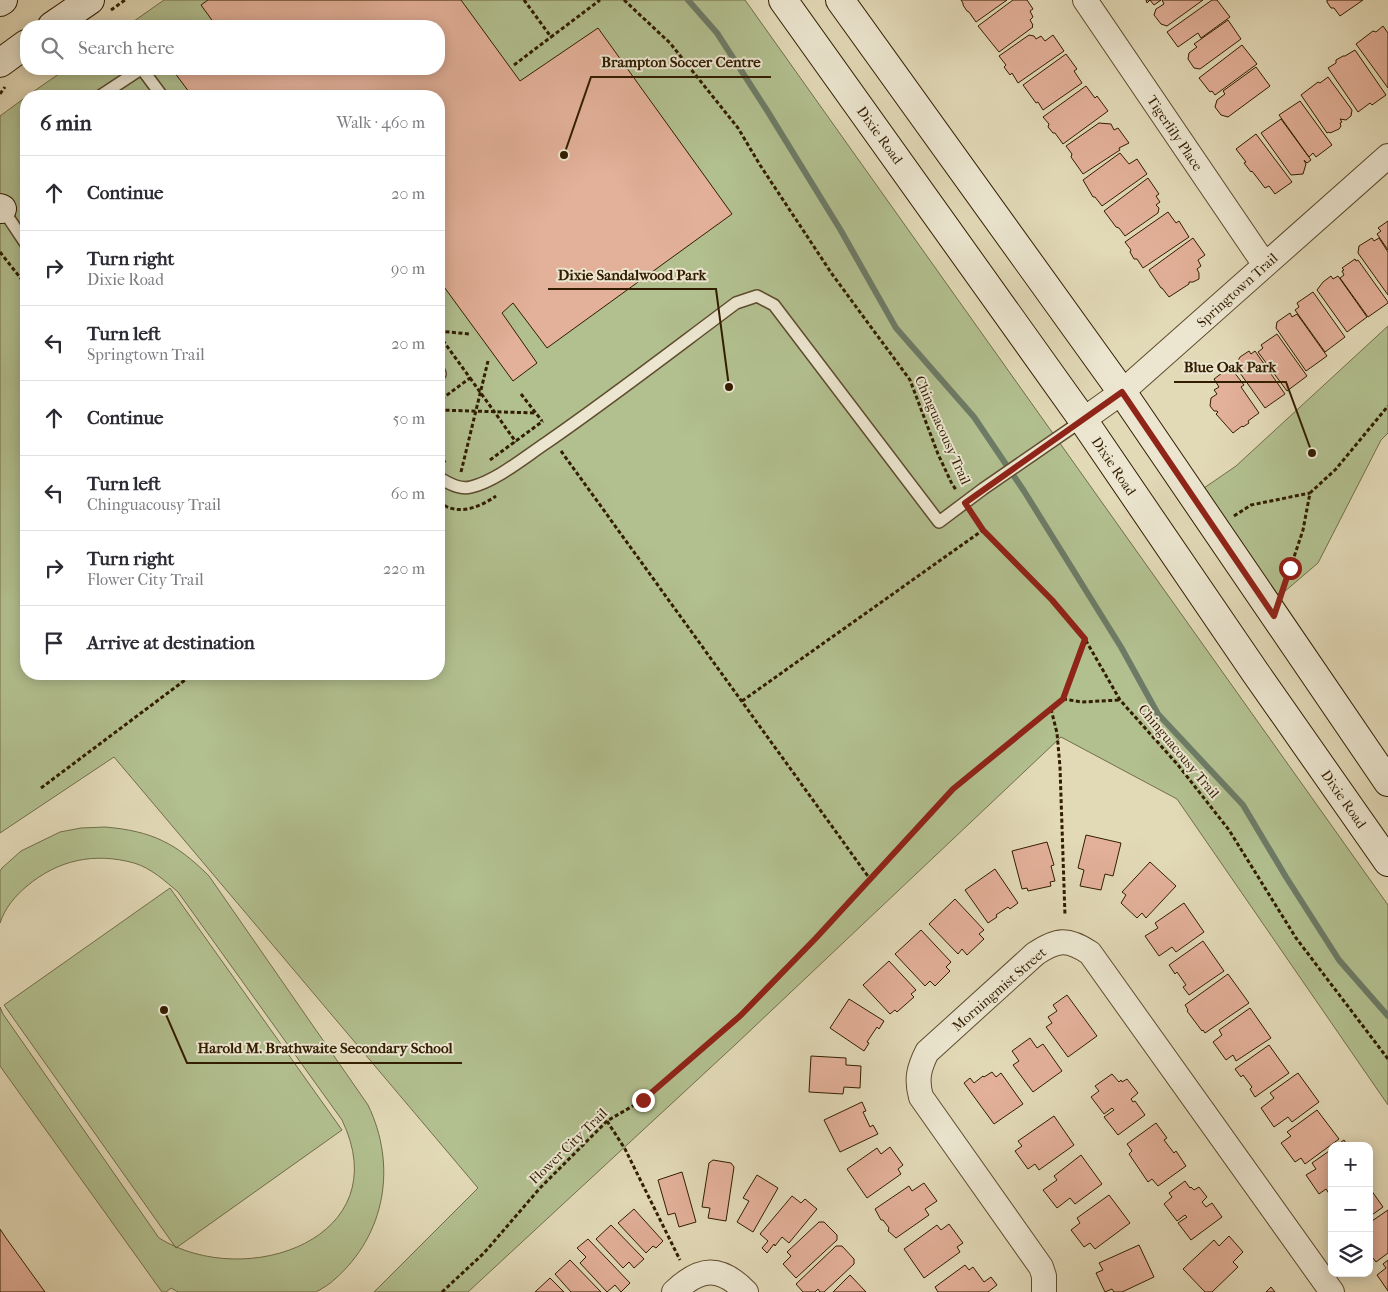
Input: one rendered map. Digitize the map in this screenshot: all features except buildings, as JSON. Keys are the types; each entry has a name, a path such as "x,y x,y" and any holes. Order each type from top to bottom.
{"main road":[{"path":"61,20 90,0"},
{"name":"Dixie Road","path":"783,0 1083,420 1255,672 1388,862"},
{"path":"840,0 1122,392 1388,782"},
{"path":"0,63 20,48"}],"street":[{"name":"Tigerlily Place","path":"1085,0 1265,265"},
{"name":"Springtown Trail","path":"1083,420 1122,392 1388,156"},
{"name":"Morningmist Street","path":"1044,1292 1044,1276 1041,1267 921,1097 918,1085 921,1065 927,1052 1035,954 1058,942 1079,946 1090,953 1332,1292"},
{"path":"674,1292 696,1276 711,1272 729,1277 746,1292"}],"lane":[{"path":"109,90 133,75"},
{"path":"146,75 158,90"},
{"path":"1,207 20,235"},
{"path":"445,481 455,486 469,488 486,482 590,413 736,303 757,296 774,305 939,522 1083,420"}],"path":[{"path":"524,0 551,37"},
{"path":"514,65 600,0"},
{"name":"Chinguacousy Trail","path":"624,0 670,44 738,128 760,165 832,274 910,380 938,454 952,484 983,530 1052,600 1085,639 1120,700 1178,766 1229,830 1296,938 1388,1059"},
{"path":"0,252 20,277"},
{"path":"445,332 469,334"},
{"path":"460,474 488,361"},
{"path":"470,378 516,442"},
{"path":"484,464 542,421 521,394"},
{"path":"1215,528 1251,505 1310,493 1336,469 1388,406"},
{"path":"445,410 536,413"},
{"path":"554,437 561,451 870,879"},
{"path":"554,456 561,451"},
{"path":"445,462 450,468"},
{"path":"456,472 460,474 469,473"},
{"path":"451,508 455,486"},
{"path":"445,505 451,508 469,508 485,504 500,493"},
{"path":"1274,616 1303,530 1310,493"},
{"path":"742,701 983,530"},
{"path":"1085,639 1063,699 1082,702 1120,700"},
{"path":"41,788 185,680"},
{"name":"Flower City Trail","path":"442,1292 484,1253 540,1188 607,1121 643,1100 740,1016 816,938 953,789 1063,699"},
{"path":"1051,709 1060,767 1065,916"},
{"path":"607,1121 625,1149 680,1260"}],"green space":[{"path":"164,0 745,0 1388,905 1388,1105 1177,799 1061,737 736,1044 468,1292 374,1292 478,1188 114,757 0,833 0,116 20,101 20,680 445,680 445,90 36,90 57,75 445,75 445,20 136,20"},
{"path":"1388,326 1388,433 1381,440 1318,563 1277,598 1204,488 1236,466"},
{"path":"105,827 136,832 162,841 185,855 209,876 368,1105 377,1128 382,1151 384,1175 382,1198 376,1220 366,1241 352,1261 333,1281 316,1292 178,1292 171,1288 166,1292 162,1292 0,1066 0,1007 159,1238 194,1253 232,1259 270,1256 304,1244 332,1223 350,1196 354,1161 342,1120 178,892 163,879 140,865 119,860 91,859 64,864 39,877 18,894 5,912 0,923 0,871 2,868 21,851 60,832 81,828"},
{"path":"170,888 342,1130 176,1248 4,1005"}],"waterway":[{"path":"688,0 717,33 768,112 840,229 896,328 974,417 1024,491 1121,647 1158,714 1243,805 1339,960 1388,1016"}],"place":[{"name":"Brampton Soccer Centre","path":"564,155"},
{"name":"Dixie Sandalwood Park","path":"729,387"},
{"name":"Blue Oak Park","path":"1312,453"},
{"name":"Harold M. Brathwaite Secondary School","path":"164,1010"}],"route":[{"path":"643,1100 740,1016 816,938 953,789 1063,699 1085,639 1052,600 983,530 965,503 1122,392 1274,616 1290,568"}]}
